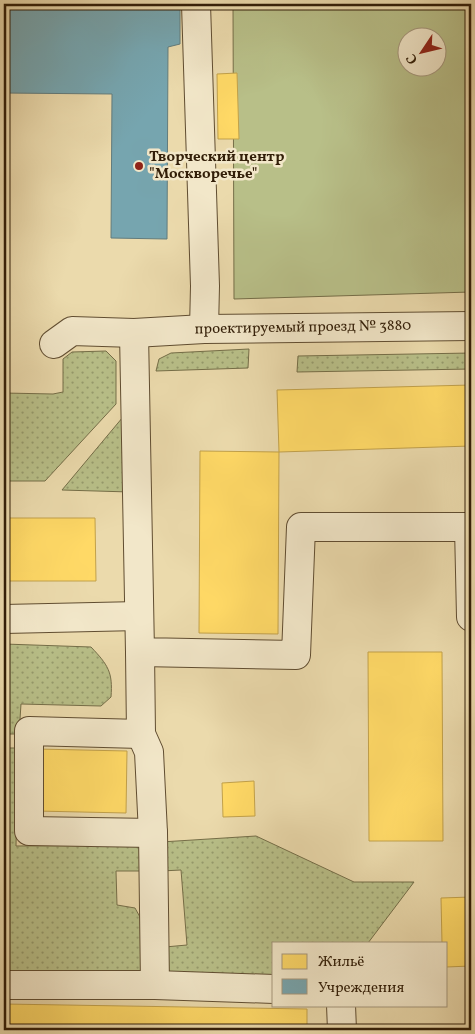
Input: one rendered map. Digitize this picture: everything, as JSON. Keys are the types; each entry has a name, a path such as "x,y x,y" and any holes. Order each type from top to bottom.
{"street":[{"path":"196,4 205,286 204,329"},
{"name":"проектируемый проезд № 3880","path":"54,344 72,330 134,333 204,329 471,326"},
{"path":"134,333 141,734 149,752 153,833 155,985"},
{"path":"140,652 296,654 301,527 470,527 471,617"},
{"path":"4,619 139,616"},
{"path":"141,734 29,730 29,831 153,833"},
{"path":"4,985 155,985 272,989"},
{"path":"341,1006 342,1030"}],"green space":[{"path":"233,4 471,4 471,292 234,299"},
{"path":"249,349 248,368 156,371 159,359 171,353"},
{"path":"106,351 116,361 116,404 45,481 4,481 4,393 53,394 63,392 63,359 72,352"},
{"path":"471,353 471,369 297,372 298,356"},
{"path":"128,411 130,492 62,490"},
{"path":"4,644 91,647 108,669 111,681 111,697 101,706 21,704 19,734 4,734"},
{"path":"4,748 18,748 16,846 142,845 144,871 116,871 117,905 135,908 145,926 146,980 4,980"},
{"path":"256,836 354,882 414,882 369,942 272,942 272,981 166,979 165,947 187,945 181,870 161,871 161,842"}],"building: Жильё":[{"path":"237,73 239,139 218,139 217,74"},
{"path":"471,385 471,446 279,452 277,390"},
{"path":"200,451 279,452 278,634 199,633"},
{"path":"4,518 95,518 96,581 4,581"},
{"path":"368,652 442,652 443,841 369,841"},
{"path":"37,749 127,751 126,813 36,811"},
{"path":"254,781 255,816 223,817 222,783"},
{"path":"471,897 471,966 448,967 448,942 442,942 441,898"},
{"path":"4,1004 307,1009 307,1030 4,1030"}],"building: Учреждения":[{"name":"Творческий центр \"Москворечье\"","path":"4,4 180,4 180,44 168,47 167,239 111,238 112,94 4,93"}],"place":[{"name":"Творческий центр \"Москворечье\"","path":"139,166"}]}
